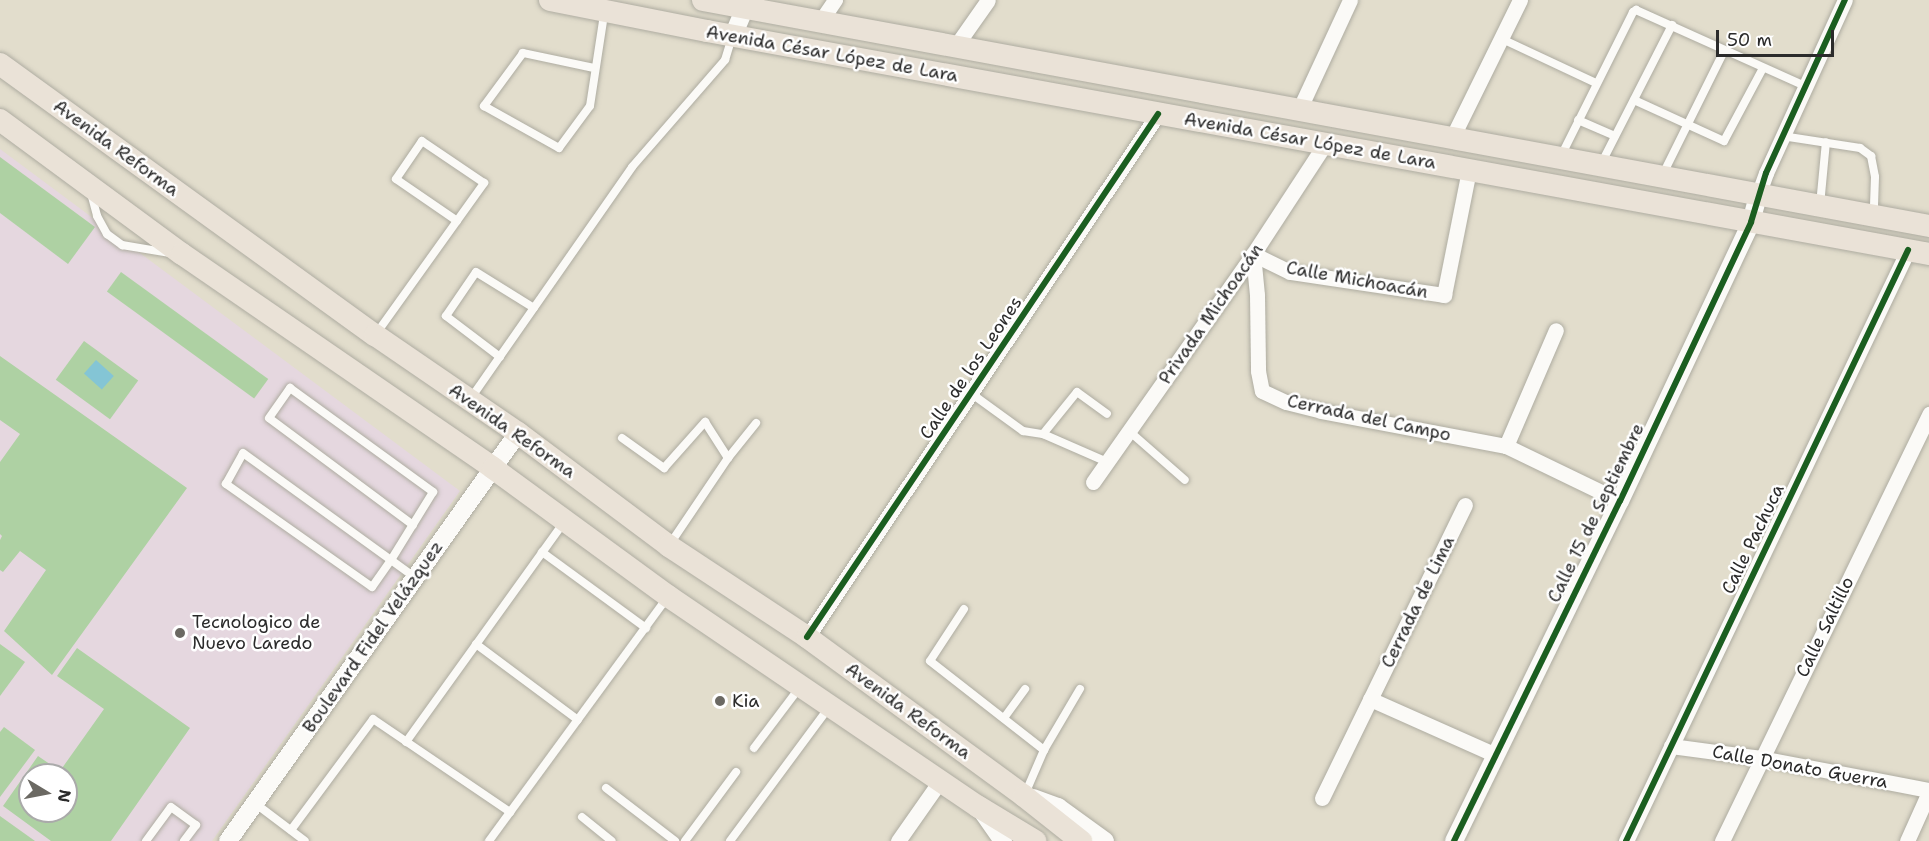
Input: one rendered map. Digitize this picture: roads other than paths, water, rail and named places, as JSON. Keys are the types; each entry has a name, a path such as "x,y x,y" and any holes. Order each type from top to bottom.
{"main road":[{"name":"Avenida César López de Lara","path":"550,0 732,36 1918,252"},
{"name":"Avenida César López de Lara","path":"711,1 745,4 820,22 1929,226"},
{"name":"Avenida Reforma","path":"0,64 375,335 518,433 669,546 807,637 1024,796 1081,841"},
{"name":"Avenida Reforma","path":"0,120 182,254 493,468 668,596 940,781 1035,841"}],"street":[{"path":"820,22 835,0"},
{"path":"955,47 988,0"},
{"path":"1299,110 1350,0"},
{"path":"1452,138 1520,0"},
{"path":"1758,195 1782,136 1845,0"},
{"path":"707,31 711,1"},
{"path":"732,36 745,4"},
{"name":"Calle de los Leones","path":"807,637 1158,114"},
{"name":"Privada Michoacán","path":"1093,482 1253,254 1325,144"},
{"name":"Calle Michoacán","path":"1253,254 1290,272 1444,295 1469,170"},
{"name":"Calle 15 de Septiembre","path":"1454,841 1620,501 1751,222 1758,195"},
{"name":"Calle Pachuca","path":"1626,841 1671,746 1918,252"},
{"name":"Cerrada del Campo","path":"1253,254 1257,295 1258,371 1262,391 1286,402 1321,411 1506,446 1620,501"},
{"path":"1506,446 1556,330"},
{"name":"Calle Saltillo","path":"1722,841 1929,414"},
{"name":"Boulevard Fidel Velázquez","path":"228,841 518,433"},
{"name":"Cerrada de Lima","path":"1322,798 1465,505"},
{"path":"1370,699 1496,755"},
{"name":"Calle Donato Guerra","path":"1671,746 1761,758 1929,791"},
{"path":"898,841 940,781"},
{"path":"1906,841 1929,791"},
{"name":"Avenida Reforma","path":"1024,796 1058,807 1106,841"},
{"name":"Avenida Reforma","path":"979,807 1003,841"}],"lane":[{"path":"594,68 523,52 484,106 559,148 590,106 594,68 605,10"},
{"path":"1560,158 1633,12 1641,10 1724,51 1805,86"},
{"path":"1600,166 1672,25"},
{"path":"470,400 632,167 725,60 732,36"},
{"path":"1502,39 1596,84"},
{"path":"1662,177 1724,51"},
{"path":"1634,100 1724,141 1763,68"},
{"path":"1578,120 1615,136"},
{"path":"1782,136 1860,148 1871,156 1875,177 1874,216"},
{"path":"375,335 457,221 484,183 422,141 396,179 457,221"},
{"path":"1819,206 1826,142"},
{"path":"500,357 446,316 476,272 534,308"},
{"path":"413,525 270,418 290,388 434,492 391,560 372,587 226,484 243,453 391,560 415,577"},
{"path":"1043,434 1077,392 1107,414"},
{"path":"972,394 1023,431 1043,434 1107,462"},
{"path":"622,438 664,468 705,422 728,458"},
{"path":"669,546 728,458 756,423"},
{"path":"1129,431 1185,480"},
{"path":"406,742 564,521"},
{"path":"542,552 646,627"},
{"path":"489,841 668,596"},
{"path":"964,609 930,661 1044,750"},
{"path":"476,644 578,720"},
{"path":"754,748 801,686"},
{"path":"1004,718 1025,689"},
{"path":"1024,796 1044,750 1080,689"},
{"path":"731,841 830,706"},
{"path":"291,830 373,719 510,812"},
{"path":"685,841 736,772"},
{"path":"606,788 675,841"},
{"path":"255,803 305,841"},
{"path":"146,841 171,807 196,825 184,841"},
{"path":"582,817 612,841"}],"water":[{"path":"96,360 114,376 102,389 84,373"}],"place":[{"name":"Tecnologico de Nuevo Laredo","path":"180,633"},
{"name":"Kia","path":"720,701"}]}
